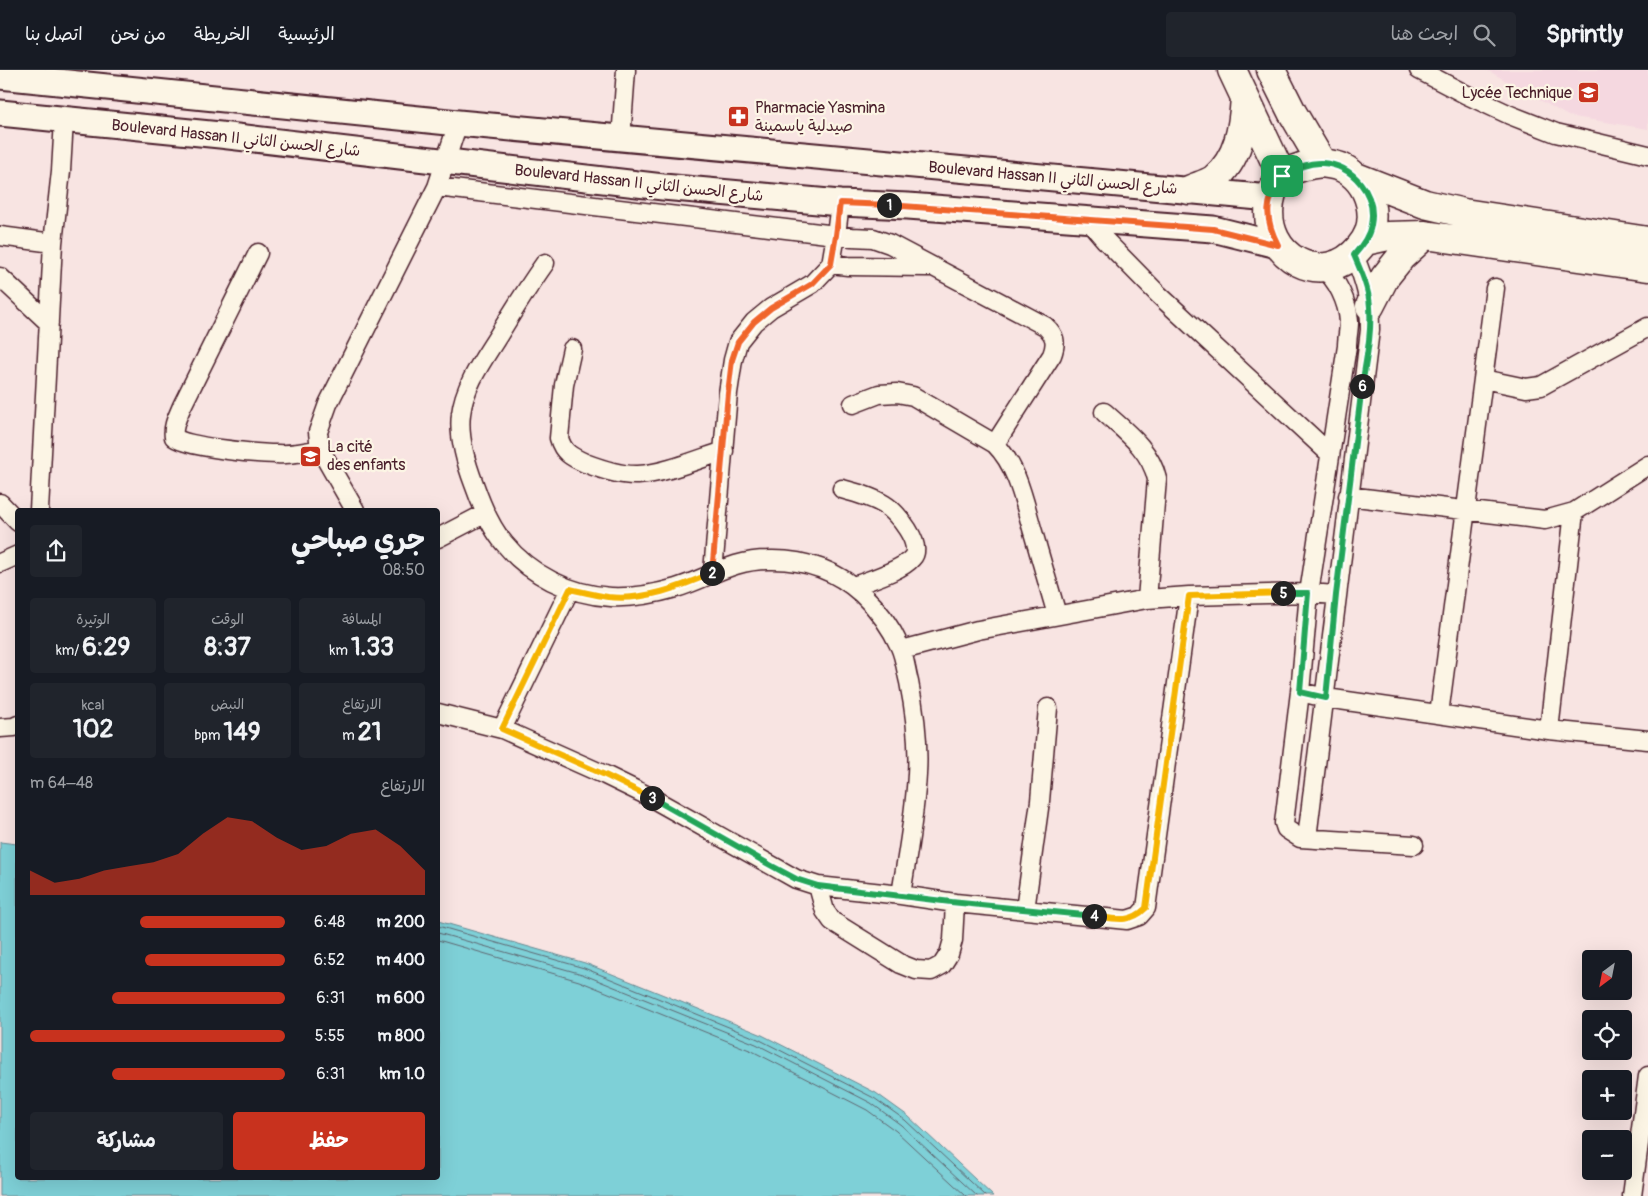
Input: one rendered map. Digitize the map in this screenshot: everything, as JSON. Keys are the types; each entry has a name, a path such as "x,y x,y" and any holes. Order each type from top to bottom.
{"main road":[{"path":"1232,70 1245,98 1276,187 1268,214 1270,230 1278,245 1289,257 1304,265 1321,267 1339,264 1360,248 1388,236 1425,235 1648,267"},
{"path":"1271,70 1292,112 1322,163"},
{"name":"Boulevard Hassan II شارع الحسن الثاني","path":"0,76 458,124 1189,190 1276,187"},
{"path":"1189,190 1213,179 1230,161 1238,144 1243,124 1245,98"},
{"name":"Boulevard Hassan II شارع الحسن الثاني","path":"0,113 220,135 616,182 840,203 908,206 1213,229 1278,245"},
{"path":"1276,187 1306,165 1322,163 1340,167 1356,178 1425,204 1464,213 1648,240"},
{"path":"1356,178 1366,191 1372,208 1371,225 1360,248"},
{"path":"1370,306 1385,277 1400,258 1425,235"}],"street":[{"path":"621,139 626,70"},
{"path":"1419,70 1510,115 1556,133 1648,155"},
{"path":"38,508 53,244 61,171 64,120"},
{"path":"354,508 320,449 318,432 328,404 437,187 458,124"},
{"path":"437,187 873,238 890,244 1045,326 1055,338 1052,355 995,444"},
{"path":"713,572 728,393 732,360 738,342 754,322 771,308 812,284 831,264 840,203"},
{"path":"1088,220 1104,240 1159,295 1330,454"},
{"path":"0,236 53,244"},
{"path":"1307,838 1326,698 1336,595 1370,330 1370,306 1360,248"},
{"path":"258,253 182,406 176,420 174,437 182,443 277,454 300,453 320,449"},
{"path":"545,263 528,286 473,378 461,414 461,432 467,467 486,513 502,541 519,560 545,578 570,589 609,597 643,596 678,588 738,563 767,560 788,560 813,565 835,574 854,586 871,603 889,626 902,650 913,703 917,773 901,895"},
{"path":"831,264 933,267"},
{"path":"1321,267 1328,272 1338,287 1349,321 1308,593 1300,692 1284,824 1286,829 1300,838 1414,845"},
{"path":"0,277 49,323"},
{"path":"1439,714 1495,288"},
{"path":"1483,379 1526,388 1541,386 1648,328"},
{"path":"572,350 564,385 559,438 565,452 571,457 596,467 637,475 653,473 724,451"},
{"path":"853,404 879,394 897,393 913,396 995,444 1004,453 1013,468 1057,615"},
{"path":"1104,412 1146,452 1154,465 1157,479 1147,600"},
{"path":"1348,496 1545,520 1574,512 1648,465"},
{"path":"842,489 866,495 886,505 899,518 916,546 912,559 901,567 854,586"},
{"path":"0,503 15,519"},
{"path":"1549,730 1574,512"},
{"path":"440,537 486,513"},
{"path":"0,563 15,556"},
{"path":"502,729 570,589"},
{"path":"902,650 978,630 1147,600 1189,596 1308,593 1336,595"},
{"path":"440,714 502,729 639,792 796,879 818,886 955,903 1127,920 1139,916 1146,908 1189,596"},
{"path":"1300,692 1326,698 1549,730 1648,740"},
{"path":"1025,910 1040,801 1048,708"},
{"path":"0,728 15,726"},
{"path":"818,886 825,911 832,921 901,964 916,970 931,971 942,965 949,954 953,940 955,903"},
{"path":"1632,1196 1648,1076"}],"shaded area":[{"name":"Lycée Technique","path":"1487,70 1648,70 1648,129 1568,116"}],"water":[{"path":"0,842 15,844 15,1180 440,1180 440,922 585,963 760,1034 876,1093 908,1116 993,1196 0,1196"}],"place":[{"name":"Lycée Technique","path":"1588,93"},
{"name":"Pharmacie Yasmina صيدلية ياسمينة","path":"739,117"},
{"name":"La cité des enfants","path":"311,456"}],"route":[{"path":"1322,163 1340,167 1356,178 1366,191 1372,208 1371,225 1365,242 1354,255 1366,286 1370,306 1370,330 1336,595 1326,698 1300,692 1308,593 1189,596 1150,894 1146,908 1139,916 1127,920 818,886 796,879 648,796 502,729 570,589 609,597 643,596 678,588 713,572 728,393 732,360 738,342 754,322 771,308 812,284 831,264 840,203 908,206 1213,229 1278,245 1270,230 1268,214 1272,190 1282,176 1306,165 1322,163"}]}
